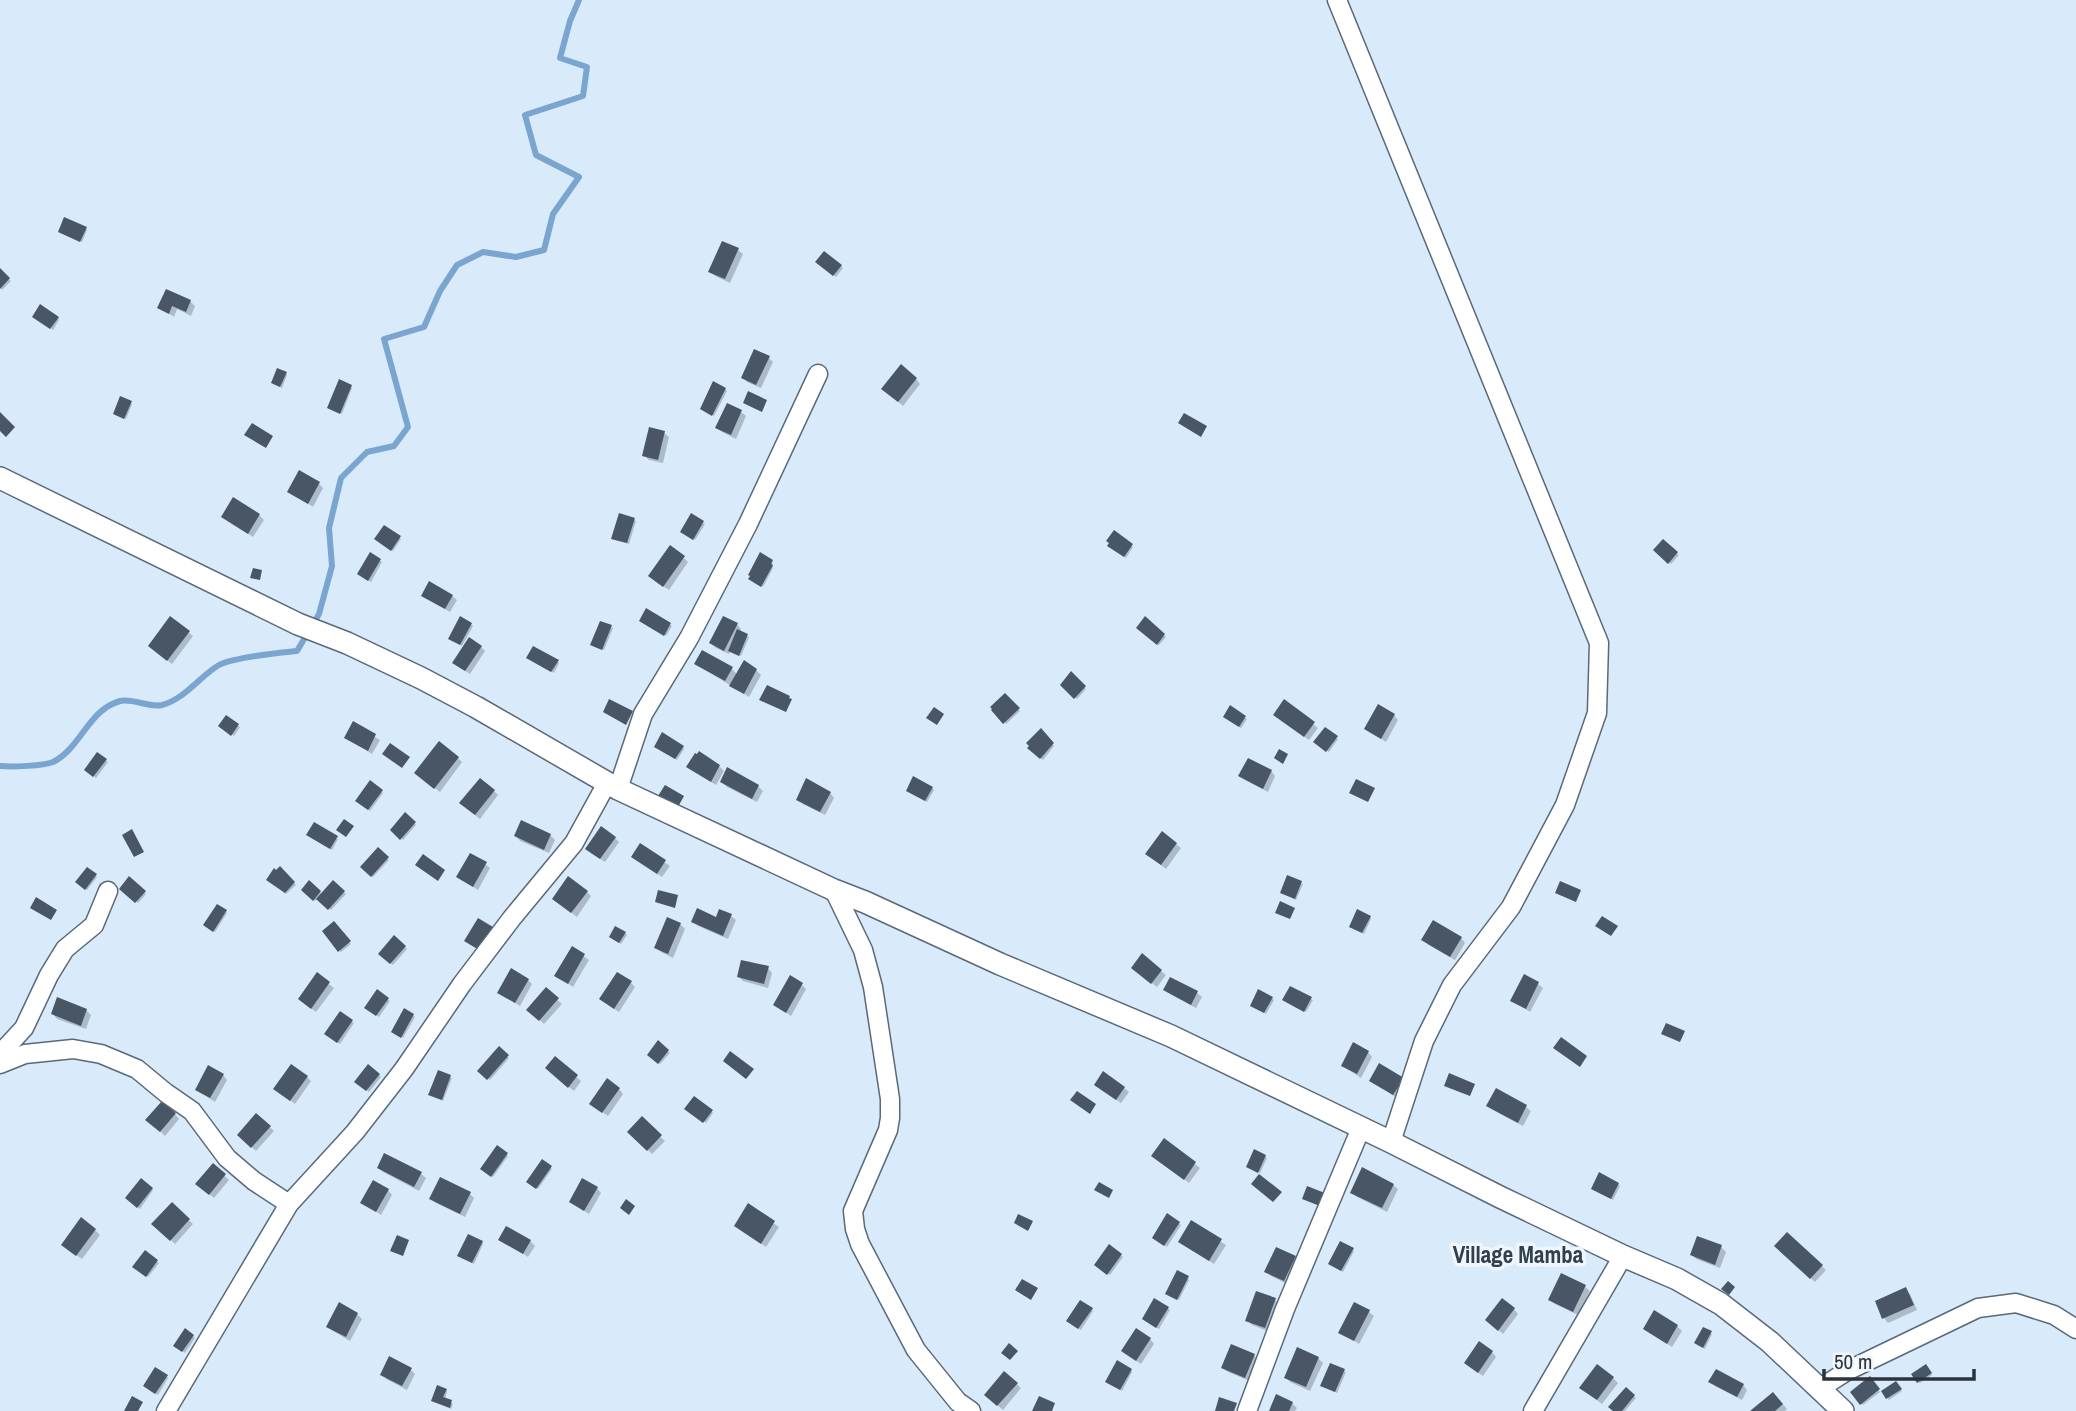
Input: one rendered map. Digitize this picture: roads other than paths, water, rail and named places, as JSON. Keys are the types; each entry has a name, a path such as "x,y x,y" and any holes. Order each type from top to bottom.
{"street":[{"path":"1337,0 1600,643 1597,713 1565,804 1511,907 1452,985 1424,1041 1391,1142"},
{"path":"166,1411 289,1203 355,1132 404,1069 512,918 575,843 613,786 643,714 689,638 748,524 818,374"},
{"path":"0,478 298,624 346,643 443,690 613,786 834,890 1171,1037 1500,1197 1677,1279 1721,1304 1770,1342 1843,1411"},
{"path":"834,890 863,950 873,987 890,1099 888,1130 853,1211 855,1229 860,1244 916,1350 958,1402 971,1411"},
{"path":"0,1054 24,1028 49,975 65,949 94,925 108,891"},
{"path":"0,1064 25,1055 73,1049 101,1054 136,1069 192,1111 228,1158 254,1181 289,1203"},
{"path":"1247,1411 1285,1309 1361,1128"},
{"path":"1533,1411 1623,1255"},
{"path":"1819,1389 1847,1371 1978,1308 2016,1303 2054,1315 2076,1328"}],"waterway":[{"path":"0,766 53,762 71,748 100,712 120,701 162,705 178,698 226,662 297,651 319,614 332,566 329,528 341,478 367,452 394,446 408,427 384,339 424,327 440,291 457,265 483,252 516,257 544,250 553,214 579,177 536,155 525,115 583,96 587,67 560,58 579,0"}],"district":[{"name":"Village Mamba","path":"1518,1255"}]}
